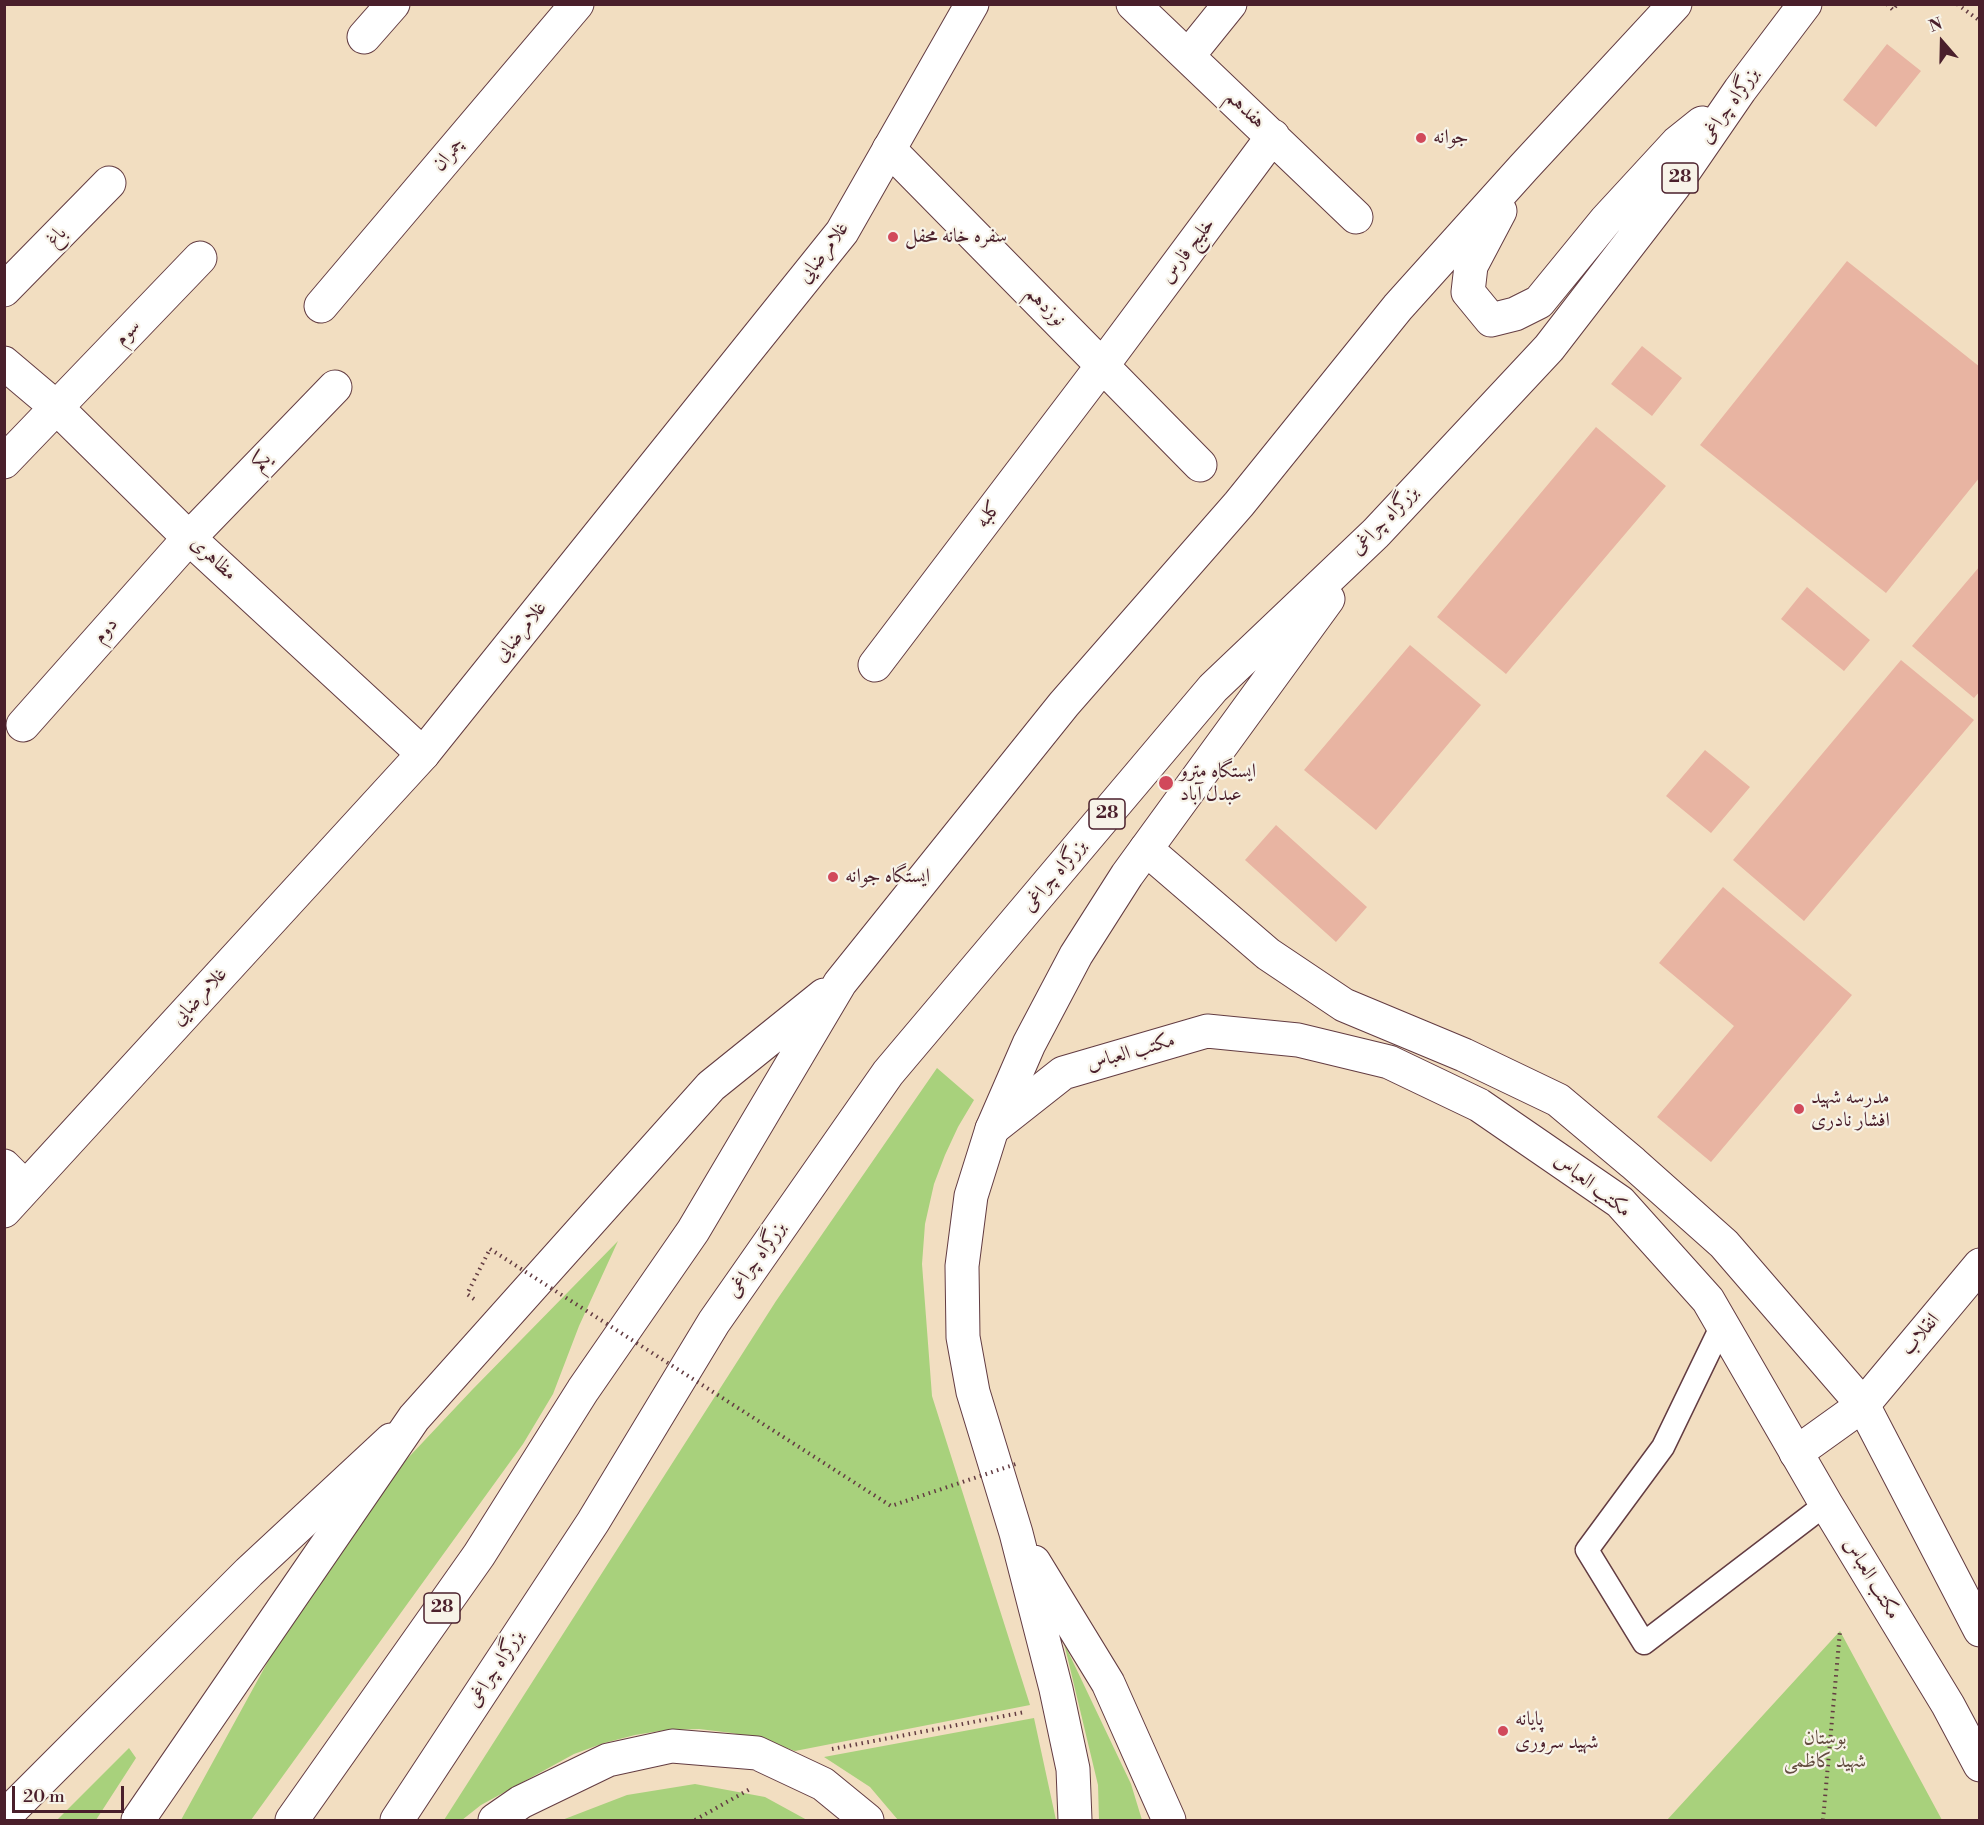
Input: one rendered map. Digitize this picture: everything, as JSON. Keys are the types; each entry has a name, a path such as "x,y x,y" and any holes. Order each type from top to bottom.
{"main road":[{"path":"364,37 393,4"},
{"name":"غلامرضایی","path":"12,1188 423,754 842,232 972,4"},
{"name":"هفدهم","path":"1133,4 1356,217"},
{"path":"1188,56 1230,4"},
{"name":"28","path":"292,1821 479,1555 582,1390 693,1231 840,982 1064,705 1239,504 1398,307 1675,4"},
{"name":"بزرگراه چراغی","path":"397,1821 593,1522 714,1322 888,1072 1213,687 1376,532 1549,348 1674,186 1740,90 1805,4"},
{"name":"چمران","path":"321,306 571,6"},
{"path":"1524,167 1471,266 1468,292 1491,320 1515,315 1539,302 1606,220 1677,143 1740,90"},
{"name":"خلیج فارس","path":"1102,366 1273,136"},
{"name":"نوزدهم","path":"889,149 1200,465"},
{"name":"باغ","path":"4,290 109,183"},
{"name":"سوم","path":"4,462 200,258"},
{"name":"مظاهری","path":"4,363 56,407 189,538 423,754"},
{"name":"کلبه","path":"875,665 1102,366"},
{"name":"یکم","path":"189,538 335,387"},
{"path":"1075,1821 1073,1769 1059,1705 1016,1533 973,1392 963,1337 962,1266 970,1196 992,1129 1029,1044 1076,955 1146,849 1376,532"},
{"name":"دوم","path":"23,725 189,538"},
{"path":"1146,849 1268,954 1344,1005 1464,1055 1558,1100 1724,1244 1863,1405 1980,1630"},
{"path":"4,1817 249,1572 414,1418 711,1086 840,982"},
{"name":"مکتب العباس","path":"992,1129 1063,1073 1207,1031 1298,1040 1389,1062 1479,1105 1620,1202 1708,1300 1826,1504 1947,1705 1980,1765"},
{"name":"انقلاب","path":"1796,1453 1863,1405 1980,1265"},
{"path":"138,1821 414,1418"},
{"path":"1016,1533 1108,1683 1169,1821"},
{"path":"495,1821 521,1802 608,1760 672,1746 757,1753 823,1784 867,1821"}],"lane":[{"path":"1722,1324 1663,1447 1587,1550 1644,1643 1826,1504"}],"path":[{"path":"1887,4 1893,10 1897,4"},
{"path":"1957,4 1980,21"},
{"path":"467,1294 490,1249 891,1506 1016,1464"},
{"path":"1823,1821 1840,1631"},
{"path":"830,1749 1059,1705"},
{"path":"695,1821 753,1787 743,1786"}],"green space":[{"path":"937,1068 974,1100 945,1155 934,1184 925,1224 922,1264 932,1396 1030,1705 795,1751 764,1740 699,1729 666,1730 635,1735 574,1754 481,1805 462,1820 444,1820 776,1301"},
{"path":"618,1241 579,1326 553,1394 523,1444 251,1820 181,1820 306,1592 391,1476"},
{"name":"بوستان شهید کاظمی","path":"1840,1631 1942,1820 1667,1820"},
{"path":"1064,1643 1131,1784 1142,1820 1099,1820 1098,1785"},
{"path":"1034,1718 1056,1820 898,1820 870,1787 824,1757"},
{"path":"129,1748 136,1758 96,1820 57,1820"},
{"path":"695,1784 765,1797 807,1820 562,1820 627,1795"}],"building":[{"path":"1887,44 1921,71 1876,127 1843,100"},
{"path":"1847,261 1980,367 1980,477 1886,593 1700,445"},
{"path":"1642,346 1682,378 1652,416 1611,384"},
{"path":"1596,427 1666,486 1506,674 1437,617"},
{"path":"1980,566 1980,691 1974,698 1912,646"},
{"path":"1807,587 1870,640 1844,671 1781,619"},
{"path":"1410,645 1481,705 1376,830 1304,770"},
{"path":"1901,660 1974,720 1804,921 1733,860"},
{"path":"1705,750 1750,787 1711,833 1666,796"},
{"path":"1276,825 1367,907 1336,942 1245,860"},
{"path":"1723,887 1852,995 1711,1162 1657,1117 1734,1026 1659,963"}],"place":[{"name":"جوانه","path":"1421,138"},
{"name":"سفره خانه محفل","path":"893,237"},
{"name":"ایستگاه مترو عبدل آباد","path":"1166,783"},
{"name":"ایستگاه جوانه","path":"833,877"},
{"name":"مدرسه شهید افشار نادری","path":"1799,1109"},
{"name":"پایانه شهید سروری","path":"1503,1731"}]}
